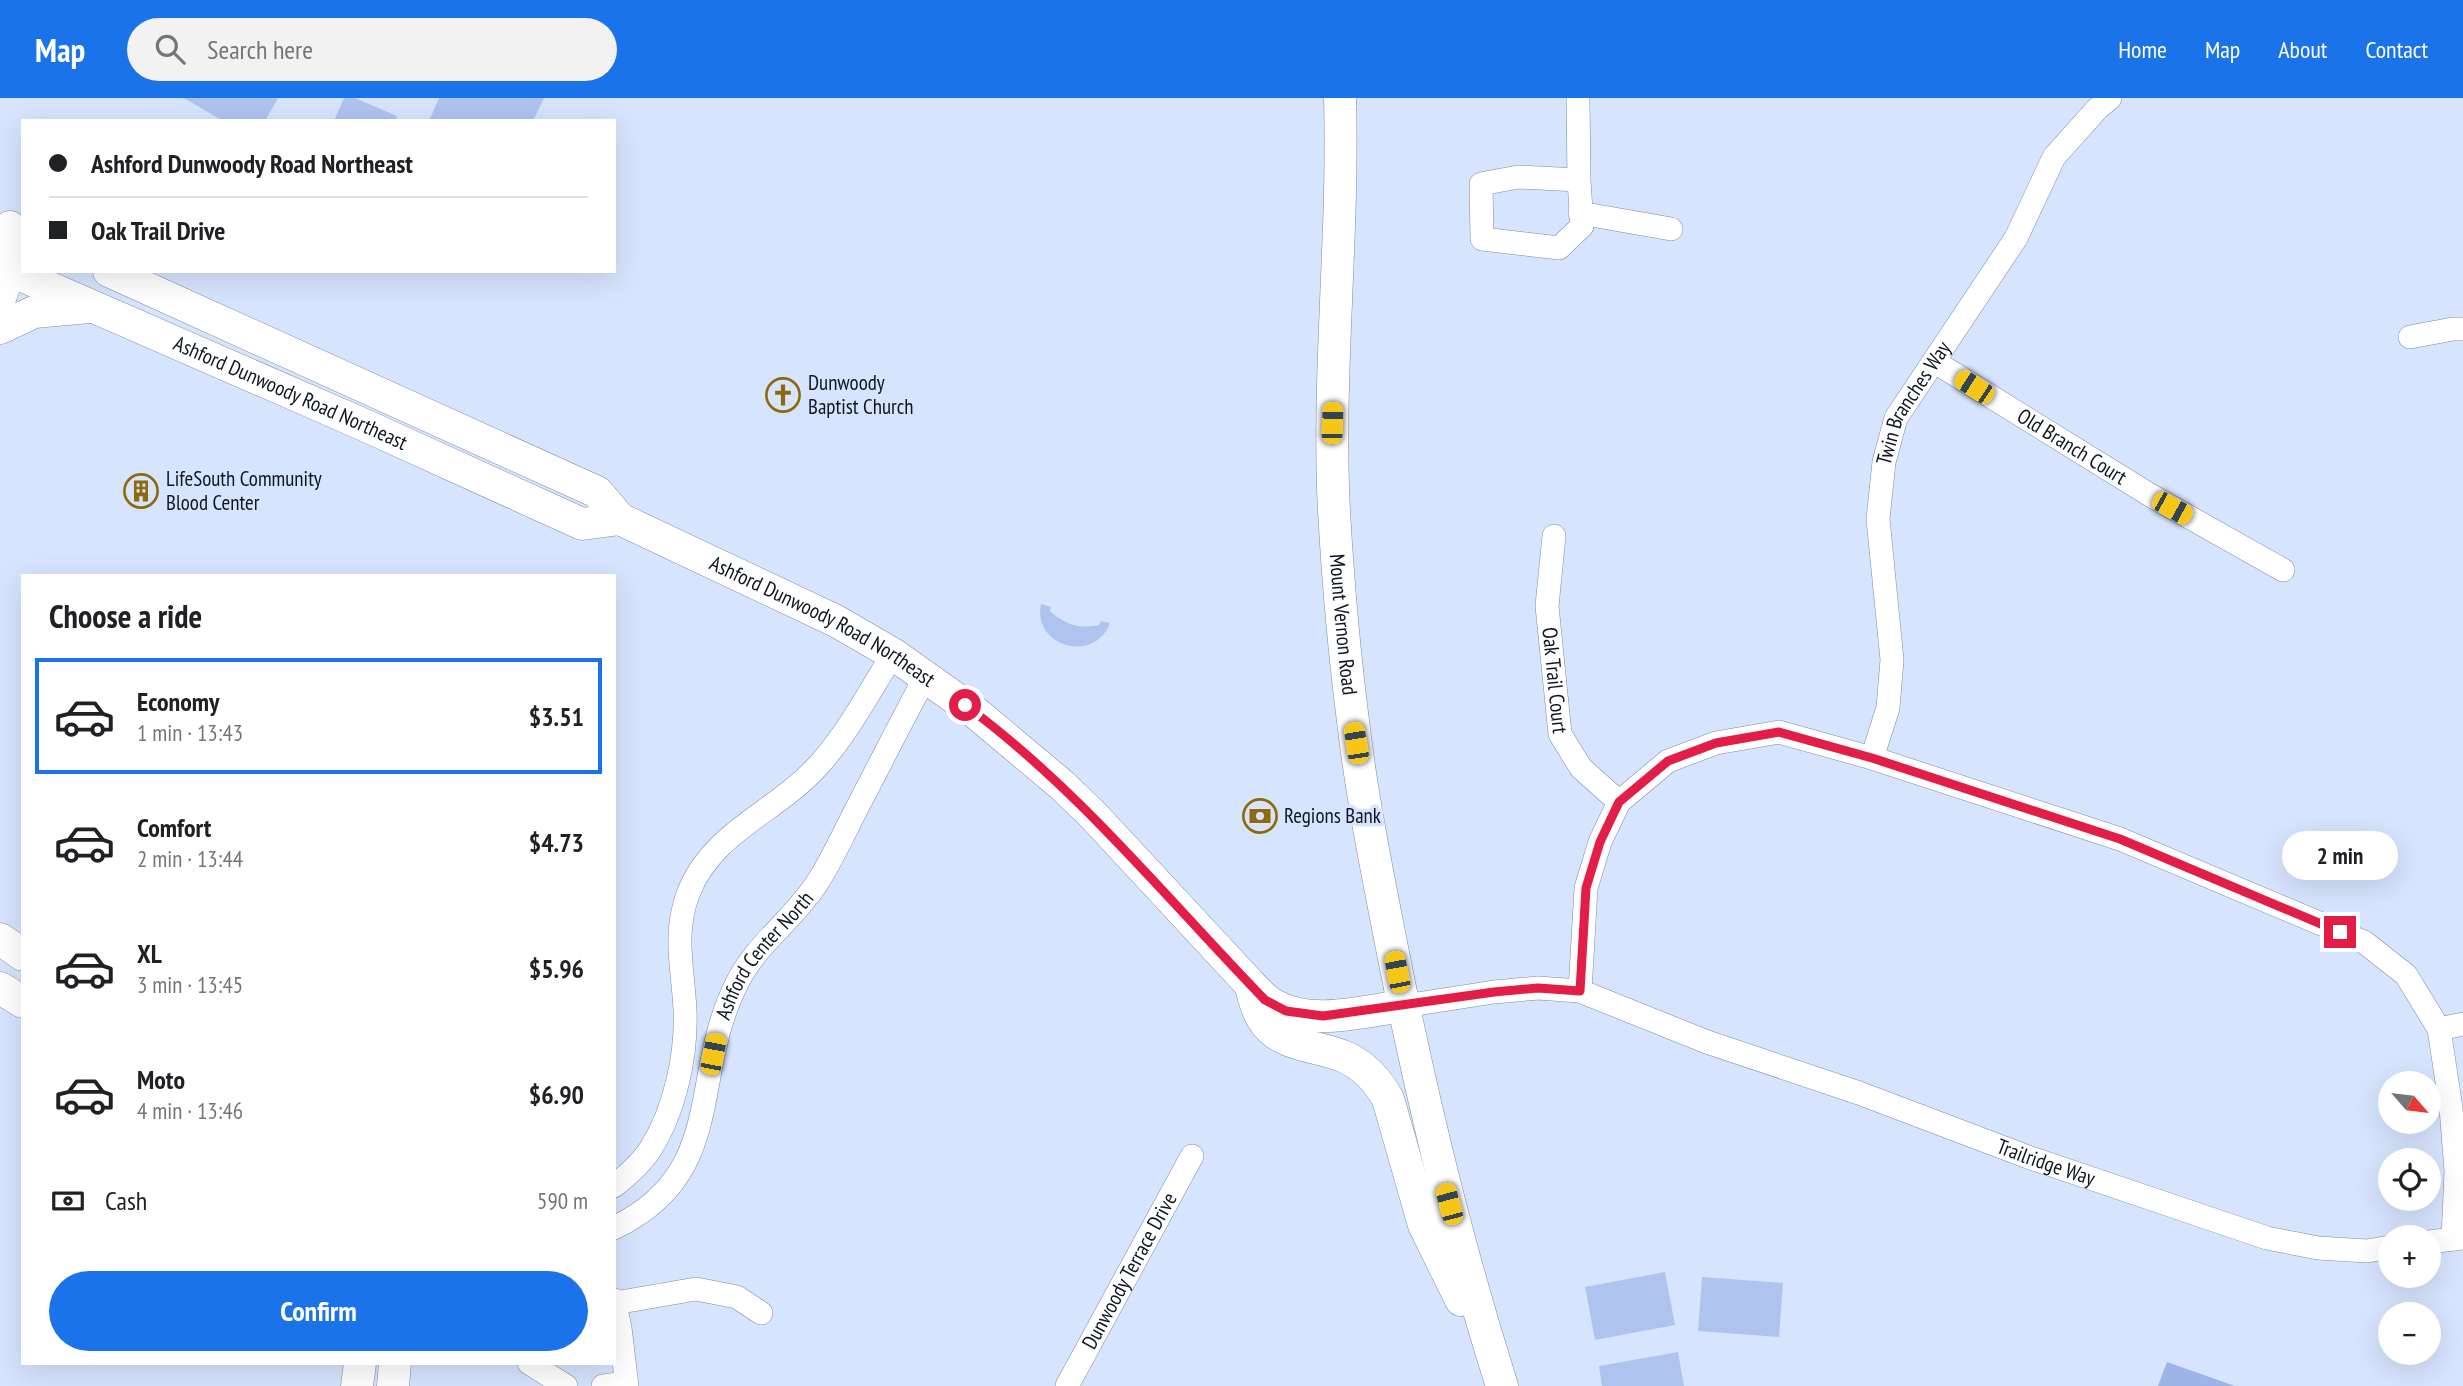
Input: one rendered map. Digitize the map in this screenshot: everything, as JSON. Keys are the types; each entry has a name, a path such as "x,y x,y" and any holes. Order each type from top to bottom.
{"main road":[{"name":"Mount Vernon Road","path":"1340,98 1332,423 1334,511 1353,721 1370,832 1404,1006 1442,1178 1502,1386"},
{"path":"3,278 8,230"},
{"name":"Ashford Dunwoody Road Northeast","path":"113,273 597,492 620,519 804,604 893,654 976,713 1063,786 1118,841 1265,1000 1275,1006 1298,1014 1323,1016 1404,1006"},
{"name":"Ashford Dunwoody Road Northeast","path":"3,278 90,307 362,424 582,524 620,519"},
{"path":"0,328 34,312 90,307"},
{"path":"0,939 21,954"},
{"path":"1249,983 1258,1010 1273,1031 1285,1038 1347,1058 1371,1074 1380,1086 1388,1099 1424,1226 1456,1293 1485,1333"},
{"path":"0,988 21,1001"},
{"path":"358,1386 360,1365"},
{"path":"393,1386 395,1365"}],"street":[{"path":"1578,98 1578,180 1582,226 1559,248 1482,239 1481,184 1518,177 1578,180"},
{"name":"Twin Branches Way","path":"1872,758 1888,708 1892,660 1878,519 1884,462 1896,418 2016,238 2054,157 2096,109 2110,98"},
{"path":"1580,213 1671,229"},
{"path":"2410,338 2463,329"},
{"name":"Old Branch Court","path":"1935,362 2150,495 2283,570"},
{"name":"Oak Trail Court","path":"1554,536 1546,606 1560,734 1581,768 1619,802"},
{"name":"Ashford Center North","path":"616,1184 651,1148 674,1094 685,1028 678,948 683,914 694,879 730,835 816,768 893,654"},
{"name":"Ashford Center North","path":"616,1227 650,1208 676,1180 696,1138 716,1038 738,980 765,943 816,885 926,676"},
{"path":"1404,1006 1538,988 1580,991 1586,888 1600,842 1619,802 1668,761 1716,743 1779,732 1872,758 2120,839 2364,942 2406,975 2439,1029 2451,1108 2458,1238"},
{"name":"Trailridge Way","path":"1580,991 1707,1042 1859,1093 2028,1157 2267,1238 2318,1248 2367,1251 2378,1249"},
{"path":"2439,1029 2463,1024"},
{"name":"Dunwoody Terrace Drive","path":"1067,1386 1192,1156"},
{"path":"616,1302 696,1289 737,1297 761,1313"},
{"path":"603,1386 626,1385 616,1307"},
{"path":"532,1365 566,1386"}],"shaded area":[{"path":"184,98 278,98 266,119 220,119"},
{"path":"344,98 355,98 397,116 396,119 335,119"},
{"path":"439,98 544,98 534,119 430,119"},
{"path":"1041,604 1051,607 1050,611 1061,620 1073,625 1099,625 1101,621 1110,623 1102,636 1091,644 1079,647 1066,645 1055,640 1046,631 1041,619"},
{"path":"1665,1272 1675,1325 1595,1340 1585,1287"},
{"path":"1702,1277 1783,1283 1779,1337 1698,1331"},
{"path":"1678,1352 1684,1386 1602,1386 1599,1366"},
{"path":"2167,1362 2235,1386 2158,1386"}],"place":[{"name":"Dunwoody Baptist Church","path":"783,395"},
{"name":"LifeSouth Community Blood Center","path":"141,491"},
{"name":"Regions Bank","path":"1260,816"}],"route":[{"path":"965,705 1018,747 1093,815 1265,1000 1298,1014 1323,1016 1538,988 1580,991 1586,888 1600,842 1619,802 1668,761 1716,743 1779,732 1872,758 2120,839 2340,932"}]}
